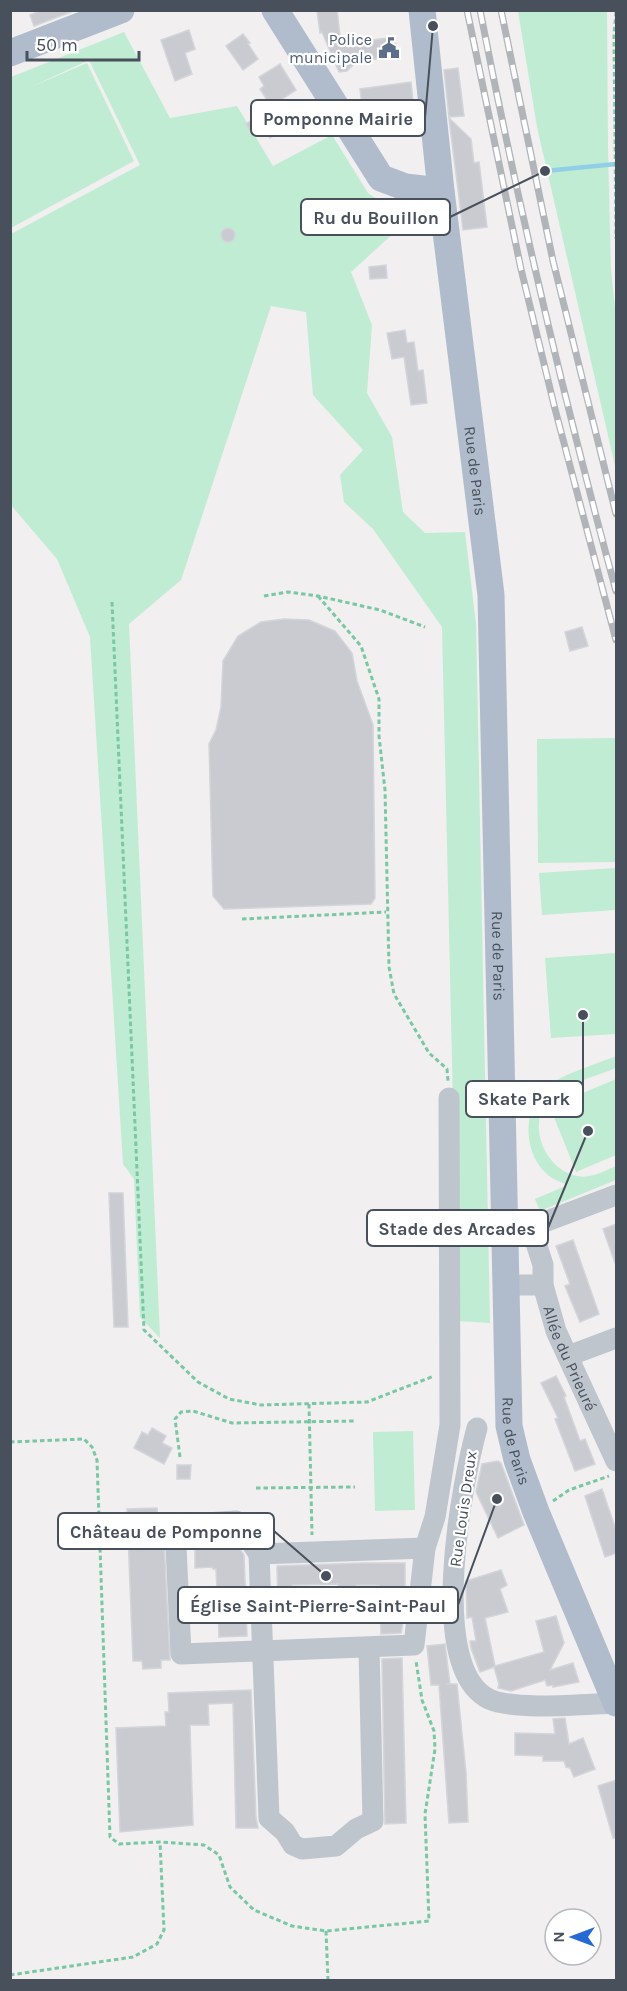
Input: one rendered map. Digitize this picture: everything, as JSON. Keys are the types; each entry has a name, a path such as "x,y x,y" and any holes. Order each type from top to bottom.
{"main road":[{"path":"10,53 121,10"},
{"path":"274,10 381,178 405,187 441,191"},
{"name":"Rue de Paris","path":"422,10 441,191 491,595 509,1426 517,1460 536,1512 616,1703"}],"street":[{"path":"369,1647 373,1821 356,1829 336,1846 302,1849 293,1845 285,1832 269,1818 264,1652 259,1554 236,1521 175,1525 181,1654 264,1652 369,1647 414,1645 425,1548 435,1517 450,1425 449,1098"},
{"path":"505,1227 531,1227 616,1195"},
{"name":"Allée du Prieuré","path":"531,1227 543,1265 543,1285 556,1331 616,1461"},
{"path":"505,1285 543,1285"},
{"path":"568,1356 616,1338"},
{"path":"450,1425 477,1428"},
{"name":"Rue Louis Dreux","path":"509,1426 477,1428 466,1465 452,1608 462,1665 473,1686 488,1698 508,1705 616,1703"},
{"path":"259,1554 425,1548"}],"path":[{"path":"616,12 614,34 616,239"},
{"path":"264,596 288,592 318,596 380,610 425,627"},
{"path":"318,596 361,646 379,699 379,736 385,790 389,966 394,994 429,1053 447,1069 449,1098"},
{"path":"112,602 144,1330 198,1382 229,1399 261,1405 367,1402 430,1377 451,1375"},
{"path":"242,920 386,912"},
{"path":"309,1404 313,1552"},
{"path":"180,1457 175,1419 181,1412 194,1411 232,1423 354,1420"},
{"path":"10,1442 84,1439 92,1446 97,1460 110,1837 119,1844 160,1842 204,1845 219,1855 230,1887 254,1910 292,1926 326,1931 429,1921 425,1814 435,1749 434,1731 422,1700 414,1645"},
{"path":"536,1512 569,1490 616,1474"},
{"path":"256,1488 355,1487"},
{"path":"10,1975 134,1957 157,1944 164,1930 160,1842"},
{"path":"326,1931 328,1980"}],"green space":[{"path":"518,11 607,11 611,270 616,317 616,470 537,127"},
{"path":"124,32 170,118 237,106 273,166 332,135 368,193 408,220 351,272 372,325 367,393 392,437 403,512 425,533 465,532 476,624 490,1323 458,1321 442,627 373,529 344,502 340,475 363,450 313,395 306,312 271,306 181,580 129,624 160,1338 140,1317 134,1179 123,1164 90,637 57,559 10,504 11,234 140,165 89,60 31,87 87,63 134,161 11,228 11,77"},
{"path":"616,738 616,862 538,863 537,739"},
{"path":"616,868 616,910 542,915 539,873"},
{"path":"616,953 616,1034 551,1038 545,958"},
{"path":"616,1056 616,1068 563,1089 549,1099 542,1109 539,1133 548,1156 566,1172 582,1177 616,1166 616,1180 540,1211 535,1199 568,1185 548,1175 534,1156 528,1132 532,1108 538,1097 551,1083"},
{"path":"616,1079 616,1155 576,1172 550,1107"},
{"path":"413,1431 415,1510 375,1511 373,1432"}],"building":[{"path":"42,10 71,10 71,12 34,26 30,15"},
{"path":"317,10 337,10 341,44 395,37 397,56 356,62 347,71 339,72 322,32 320,33"},
{"path":"189,30 195,49 185,53 192,74 175,81 161,40"},
{"path":"243,34 258,59 243,70 226,46"},
{"path":"280,64 296,90 279,101 288,114 279,120 285,129 270,138 264,127 252,134 246,124 258,116 254,108 267,100 260,89 264,86 259,77"},
{"path":"458,68 464,116 449,117 444,70"},
{"path":"411,82 413,101 362,107 360,89"},
{"path":"449,118 471,139 474,163 479,162 487,227 463,230"},
{"path":"225,228 231,228 235,235 231,242 225,242 221,238 221,232"},
{"path":"386,265 387,278 370,279 369,267"},
{"path":"405,330 407,343 414,342 418,371 423,370 427,403 411,405 404,357 392,359 387,333"},
{"path":"284,619 309,620 335,631 352,653 357,681 373,725 375,898 371,904 224,909 213,896 209,744 216,730 221,707 223,661 238,636 261,622"},
{"path":"582,627 588,646 570,651 565,632"},
{"path":"109,1193 123,1193 128,1327 114,1327"},
{"path":"616,1224 616,1263 615,1263 603,1229"},
{"path":"573,1240 599,1314 580,1322 565,1286 570,1284 556,1246"},
{"path":"556,1376 566,1396 564,1397 580,1441 585,1439 595,1464 575,1471 555,1419 558,1418 541,1383"},
{"path":"152,1428 166,1436 162,1443 172,1448 164,1464 134,1448 142,1432 148,1435"},
{"path":"498,1461 501,1463 524,1525 498,1538 476,1492 482,1464"},
{"path":"177,1465 191,1465 190,1479 177,1479"},
{"path":"602,1489 616,1530 616,1553 605,1557 585,1496"},
{"path":"157,1508 158,1523 163,1522 170,1660 161,1660 161,1668 143,1669 142,1661 133,1661 127,1509"},
{"path":"237,1545 244,1555 247,1636 219,1637 216,1569 212,1567 195,1568 195,1547"},
{"path":"405,1563 405,1611 401,1633 381,1634 379,1585 356,1585 353,1589 353,1600 339,1601 338,1584 292,1585 292,1603 278,1603 277,1566"},
{"path":"501,1570 507,1585 500,1589 508,1612 485,1618 495,1666 544,1652 536,1621 556,1616 564,1643 550,1670 573,1663 579,1682 553,1687 553,1685 547,1686 545,1680 511,1691 498,1688 494,1667 480,1672 471,1648 470,1641 476,1641 472,1617 467,1618 466,1581"},
{"path":"445,1644 450,1684 457,1684 466,1773 468,1822 449,1823 439,1685 431,1685 427,1646"},
{"path":"402,1658 406,1823 385,1824 382,1659"},
{"path":"251,1690 258,1828 236,1828 233,1703 208,1704 209,1725 190,1725 193,1825 120,1832 116,1728 166,1726 165,1712 169,1712 168,1693"},
{"path":"565,1718 569,1744 583,1738 595,1769 574,1777 564,1761 543,1761 543,1756 515,1755 515,1733 555,1734 553,1719"},
{"path":"616,1780 616,1838 613,1838 598,1786"}],"waterway":[{"path":"545,171 616,164"}],"railway":[{"path":"467,10 521,269 616,640"},
{"path":"480,10 543,302 616,591"},
{"path":"501,10 553,261 616,514"}],"place":[{"name":"Pomponne Mairie","path":"433,26"},
{"name":"Police municipale","path":"389,48"},
{"name":"Ru du Bouillon","path":"545,171"},
{"name":"Skate Park","path":"583,1015"},
{"name":"Stade des Arcades","path":"588,1131"},
{"name":"Église Saint-Pierre-Saint-Paul","path":"497,1499"},
{"name":"Château de Pomponne","path":"326,1576"}]}
